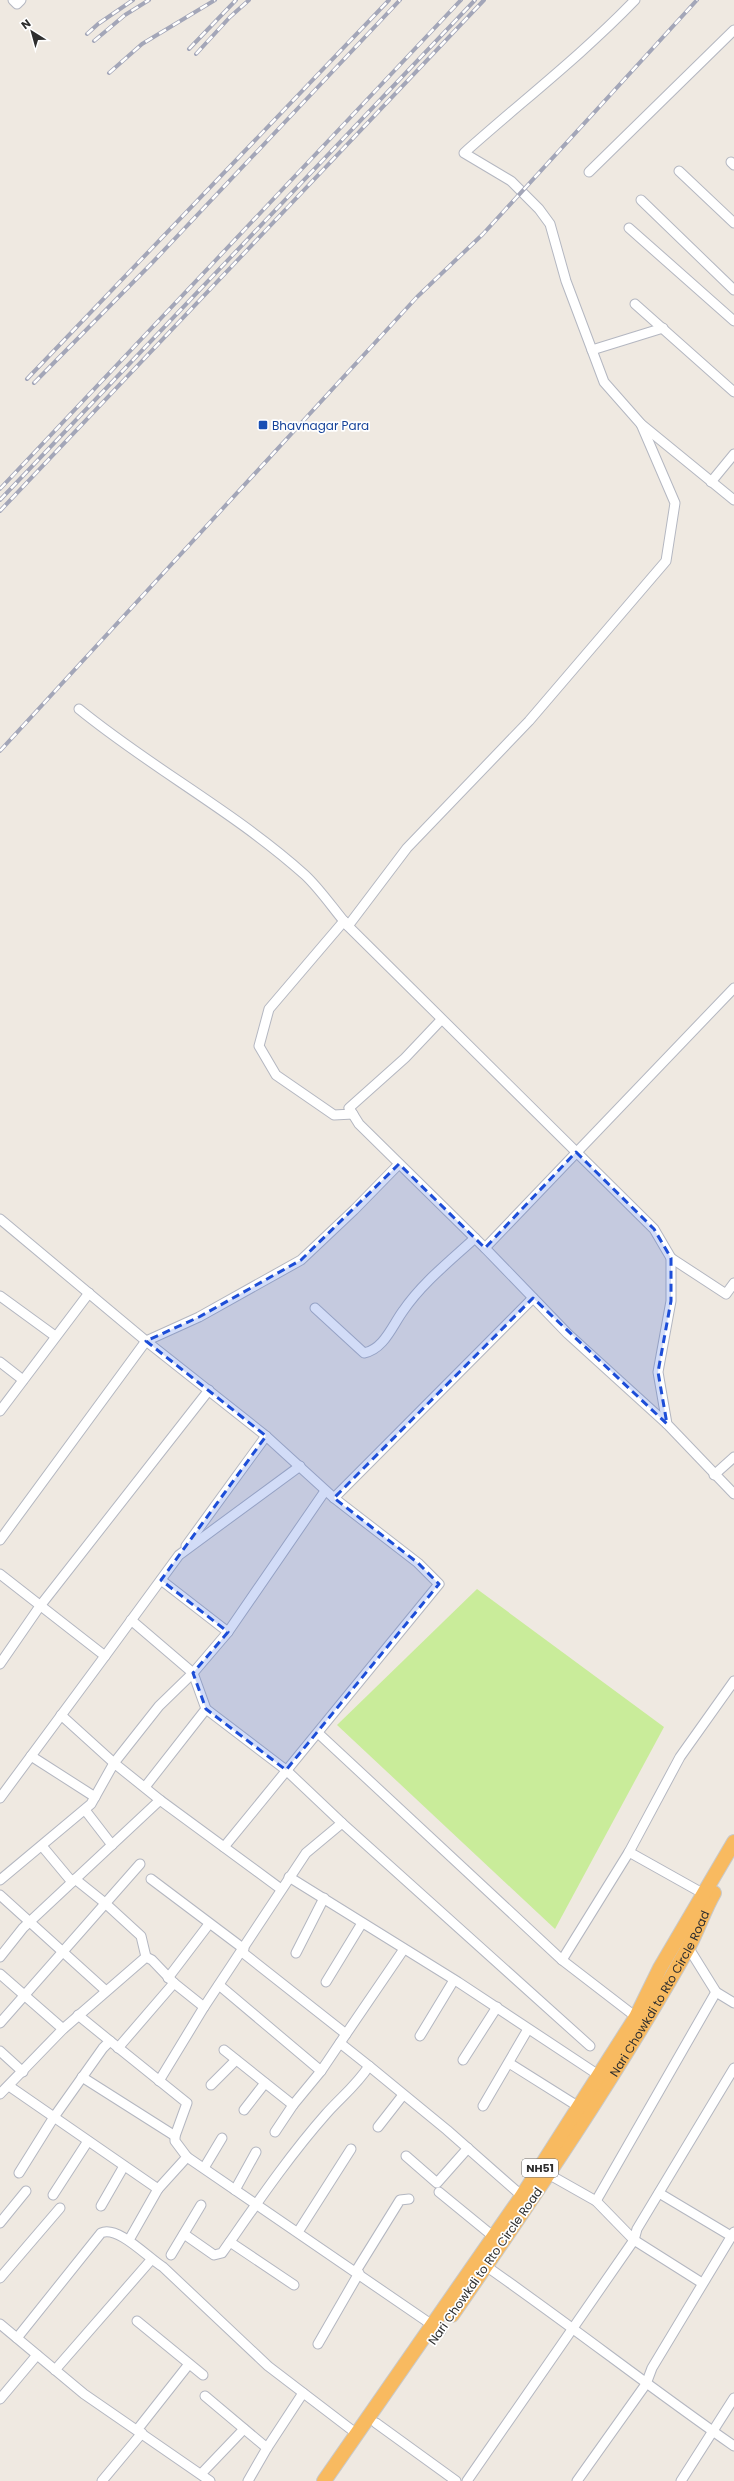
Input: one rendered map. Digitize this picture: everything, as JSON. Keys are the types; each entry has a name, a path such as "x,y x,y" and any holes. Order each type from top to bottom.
{"highway":[{"name":"NH51","path":"482,2263 494,2237 579,2107 604,2078 660,1968 734,1842"},
{"name":"Nari Chowkdi to Rto Circle Road","path":"336,2481 437,2328 482,2263 550,2175 604,2078 688,1947 712,1897 734,1860"},
{"name":"NH51","path":"324,2481 357,2434 437,2328"}],"street":[{"path":"13,0 17,4 21,0"},
{"path":"635,0 607,29 524,99 464,154 512,181 539,208 550,224 566,281 604,382 641,424 734,500"},
{"path":"589,172 734,30"},
{"path":"678,171 734,223"},
{"path":"641,200 734,290"},
{"path":"629,228 734,321"},
{"path":"635,304 731,389 734,398"},
{"path":"592,350 663,328"},
{"path":"353,1114 334,1115 310,1101 276,1075 259,1046 269,1009 346,924 407,848 529,721 666,561 675,503 641,424"},
{"path":"711,482 734,454"},
{"path":"79,709 116,740 206,798 305,875 346,924 441,1020 654,1229 671,1258 726,1294 734,1283"},
{"path":"485,1248 734,988"},
{"path":"441,1020 405,1058 349,1108 359,1124 485,1248 568,1334 667,1424 714,1475 734,1494"},
{"path":"0,1540 146,1341 199,1317 301,1260 354,1210 399,1164"},
{"path":"0,1219 146,1341 266,1436 334,1498 418,1564 439,1584 318,1734 286,1770 224,1847"},
{"path":"315,1308 364,1353 370,1352 380,1345 405,1307 421,1288 475,1238"},
{"path":"667,1424 658,1372 671,1301 671,1258"},
{"path":"0,1411 55,1336 89,1293"},
{"path":"0,1296 55,1336"},
{"path":"334,1498 533,1298"},
{"path":"0,1362 23,1380"},
{"path":"0,1664 40,1606 209,1390"},
{"path":"0,1798 266,1436"},
{"path":"714,1475 734,1457"},
{"path":"179,1555 300,1466"},
{"path":"0,1880 85,1810 95,1797 114,1763 159,1706 193,1672 228,1632 325,1490"},
{"path":"0,1574 105,1656"},
{"path":"161,1580 228,1632"},
{"path":"131,1620 193,1672 206,1709 286,1770 342,1823 590,2046"},
{"path":"562,1960 629,1852 680,1757 734,1681"},
{"path":"144,1787 206,1709"},
{"path":"61,1715 114,1763 160,1800 281,1889"},
{"path":"318,1734 562,1960 636,2017"},
{"path":"31,1756 95,1797"},
{"path":"0,1956 30,1921 160,1800"},
{"path":"85,1810 112,1845"},
{"path":"159,2081 204,2007 306,1853 342,1823"},
{"path":"42,1846 73,1880 105,1903 141,1936 146,1957"},
{"path":"629,1852 704,1894"},
{"path":"0,2023 23,1995 140,1864"},
{"path":"289,1877 497,2007 604,2078"},
{"path":"151,1879 243,1950 346,2034"},
{"path":"0,1895 105,1990"},
{"path":"296,1952 324,1898"},
{"path":"326,1982 362,1923"},
{"path":"118,2048 171,1980 209,1924"},
{"path":"688,1947 716,1992 734,2003"},
{"path":"275,2132 293,2106 321,2071 404,1949"},
{"path":"146,1957 152,1960 171,1980 204,2007"},
{"path":"0,2094 23,2072 63,2029 105,1990 146,1957"},
{"path":"0,1974 63,2029"},
{"path":"420,2036 454,1980"},
{"path":"219,1985 321,2071"},
{"path":"596,2201 716,1992"},
{"path":"463,2060 497,2007"},
{"path":"78,2015 187,2103 175,2136 175,2141 187,2157 437,2328"},
{"path":"483,2106 528,2029"},
{"path":"19,2173 54,2117 110,2041"},
{"path":"340,2043 468,2148 522,2196"},
{"path":"224,2050 293,2106"},
{"path":"0,2051 23,2072"},
{"path":"211,2085 236,2060"},
{"path":"509,2063 579,2107"},
{"path":"184,2234 216,2256 222,2253 256,2204 327,2113 349,2092 369,2066"},
{"path":"466,2481 571,2328 634,2240 637,2228 734,2068"},
{"path":"82,2077 175,2136"},
{"path":"244,2110 265,2083"},
{"path":"9,2086 158,2189"},
{"path":"378,2127 403,2095"},
{"path":"204,2168 222,2138"},
{"path":"53,2195 88,2141"},
{"path":"298,2232 351,2148"},
{"path":"406,2156 437,2183 468,2148"},
{"path":"235,2190 256,2152"},
{"path":"128,2240 158,2189 187,2157"},
{"path":"101,2206 124,2166"},
{"path":"550,2175 596,2201 634,2240 702,2283"},
{"path":"0,2223 26,2192"},
{"path":"439,2192 494,2237"},
{"path":"576,2481 646,2384 652,2368 733,2234 659,2193"},
{"path":"318,2344 357,2272 400,2200 409,2199"},
{"path":"171,2255 201,2206"},
{"path":"0,2278 60,2208"},
{"path":"17,2338 101,2233 111,2231 128,2240 151,2260 163,2267 268,2366 357,2434"},
{"path":"230,2242 294,2285"},
{"path":"55,2370 151,2260"},
{"path":"482,2263 523,2290 646,2384 734,2446"},
{"path":"137,2321 203,2376"},
{"path":"0,2324 84,2394 140,2431 210,2481"},
{"path":"0,2399 37,2355"},
{"path":"102,2481 189,2364"},
{"path":"248,2481 266,2448 304,2393"},
{"path":"205,2396 266,2448"},
{"path":"681,2481 714,2432 734,2398"},
{"path":"376,2422 456,2481"},
{"path":"201,2474 244,2429"}],"highlighted area":[{"path":"576,1152 654,1229 671,1258 671,1301 658,1372 667,1424 533,1298 334,1498 418,1563 439,1584 286,1770 206,1709 193,1673 228,1632 161,1580 266,1436 146,1341 199,1317 301,1260 399,1164 485,1248"}],"green space":[{"path":"477,1589 664,1727 555,1929 337,1725"}],"railway":[{"path":"87,34 98,24 133,0"},
{"path":"94,41 125,15 149,0"},
{"path":"109,73 142,44 215,0"},
{"path":"189,49 236,0"},
{"path":"196,54 230,17 249,0"},
{"path":"27,379 389,0"},
{"path":"34,383 152,263 400,0"},
{"path":"0,489 461,0"},
{"path":"0,500 475,0"},
{"path":"0,511 484,0"},
{"path":"0,751 417,297 483,234 697,0"}],"place":[{"name":"Bhavnagar Para","path":"263,425"}]}
